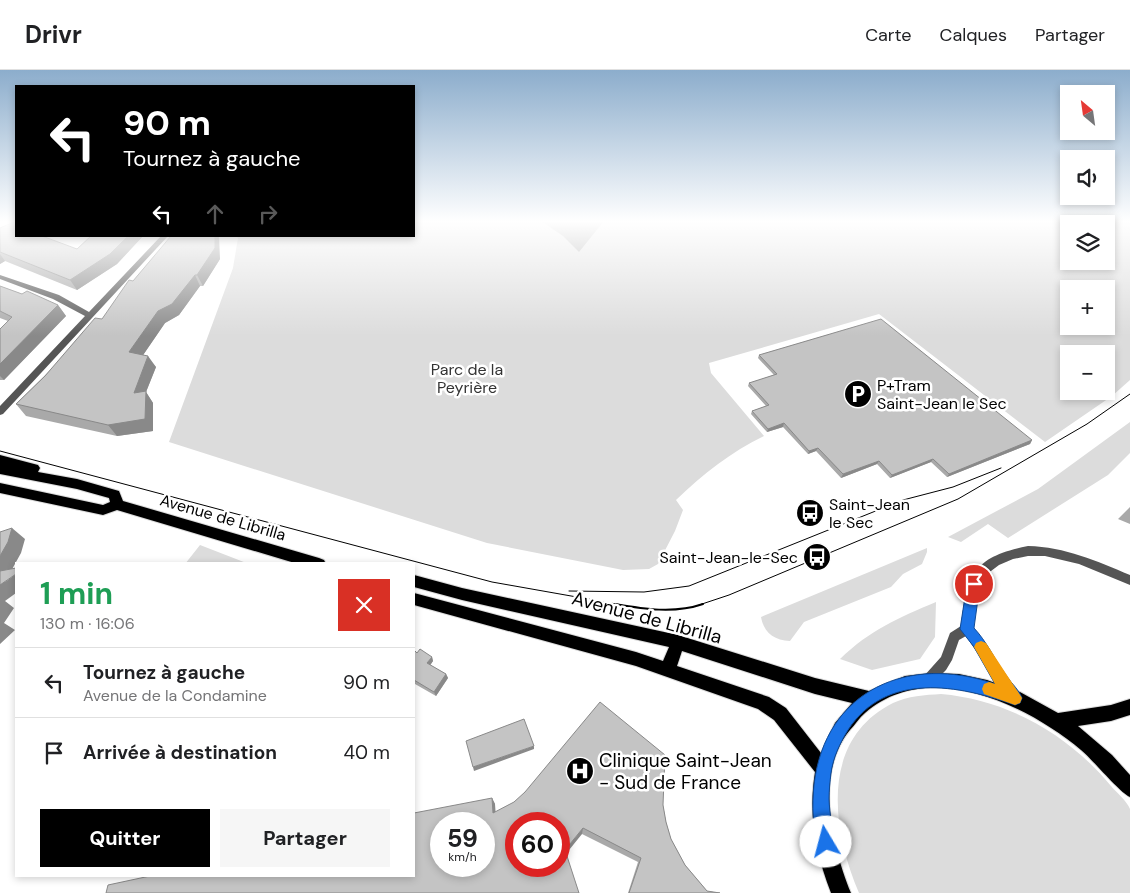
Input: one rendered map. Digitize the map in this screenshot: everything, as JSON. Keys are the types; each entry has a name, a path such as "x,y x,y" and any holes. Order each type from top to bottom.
{"main road":[{"path":"0,460 33,468 47,479"},
{"name":"Avenue de Librilla","path":"0,469 77,484 114,495 117,505"},
{"name":"Avenue de Librilla","path":"0,476 45,485 77,484"},
{"name":"Avenue de Librilla","path":"0,488 103,510 117,505 312,562"},
{"name":"Avenue de Librilla","path":"415,581 462,594 678,642 815,686 868,699"},
{"path":"415,599 668,670 763,703 780,714 824,770"},
{"path":"668,670 678,642"},
{"path":"841,893 829,858 822,826 821,797 824,770 833,741 848,717 868,699 886,689 906,683 928,680 956,681 985,687 1015,698 1057,721 1090,746 1130,788"},
{"path":"1057,721 1111,713 1130,707"}],"street":[{"path":"0,412 143,259"},
{"path":"0,277 56,298 90,316"},
{"path":"1015,698 999,678 979,643 967,629 974,584 978,576 988,566 1002,558 1028,551 1062,554 1130,580"},
{"path":"928,680 943,667 948,659 954,637 967,629"}],"green space":[{"name":"Parc de la Peyrière","path":"234,259 1060,259 1060,270 1115,270 1115,259 1130,259 1130,380 1115,393 1115,345 1060,345 1060,400 1106,400 1045,442 879,314 709,363 711,373 764,436 718,464 676,500 683,510 675,531 658,564 649,569 623,570 487,543 169,442 233,268"},
{"path":"1130,422 1130,453 1108,475 1008,538 988,524 961,542 948,537 1038,489"},
{"path":"200,545 244,562 187,562"},
{"path":"927,548 922,564 903,574 891,587 804,622 790,641 771,635 762,623 761,617"},
{"path":"936,602 935,637 920,659 872,670 840,659 874,632"},
{"path":"941,694 990,704 1013,712 1056,736 1094,767 1130,809 1130,893 859,893 843,842 838,815 838,788 843,763 853,739 869,719 893,703 917,696"}],"building":[{"path":"19,259 102,259 70,280"},
{"path":"151,259 207,259 197,275 195,275 172,304 158,311 129,352 148,356 134,393 146,391 145,419 108,425 16,404 45,376 95,318 102,319 129,280 133,281"},
{"path":"0,286 22,294 27,291 58,305 0,364 0,329 12,317 0,311"},
{"name":"P+Tram Saint-Jean le Sec","path":"881,319 1032,440 949,474 933,459 892,475 879,461 843,474 818,448 809,451 784,423 768,429 752,411 769,405 749,383 777,374 759,355"},
{"path":"12,528 8,542 0,556 0,532"},
{"path":"15,568 15,575 0,585 0,571"},
{"path":"420,649 432,657 427,663 446,674 434,692 415,681 415,651 417,653"},
{"path":"600,702 665,755 663,805 671,839 685,865 707,891 720,893 629,893 641,858 583,828 570,844 570,812 505,812 505,877 570,877 570,865 579,893 106,893 108,885 145,877 415,877 415,813 492,798 493,812 430,812 430,877 495,877 495,812 514,802 525,792"},
{"path":"524,719 534,746 473,767 466,741"}],"tram line":[{"path":"699,605 729,595 958,499 1087,424 1130,394"},
{"path":"0,451 492,582 622,605"},
{"path":"569,591 644,592 689,586 903,500 953,487 1001,468"},
{"path":"615,604 670,610 703,604"}],"slow traffic":[{"path":"981,647 999,678 1015,698 989,689"}],"place":[{"name":"P+Tram Saint-Jean le Sec","path":"858,394"},
{"name":"Saint-Jean le Sec","path":"810,513"},
{"name":"Saint-Jean-le-Sec","path":"817,557"},
{"name":"Clinique Saint-Jean - Sud de France","path":"580,771"}],"route":[{"path":"826,842 822,826 821,797 824,770 833,741 848,717 868,699 886,689 906,683 928,680 956,681 985,687 1015,698 999,678 979,643 967,629 974,584"}]}
